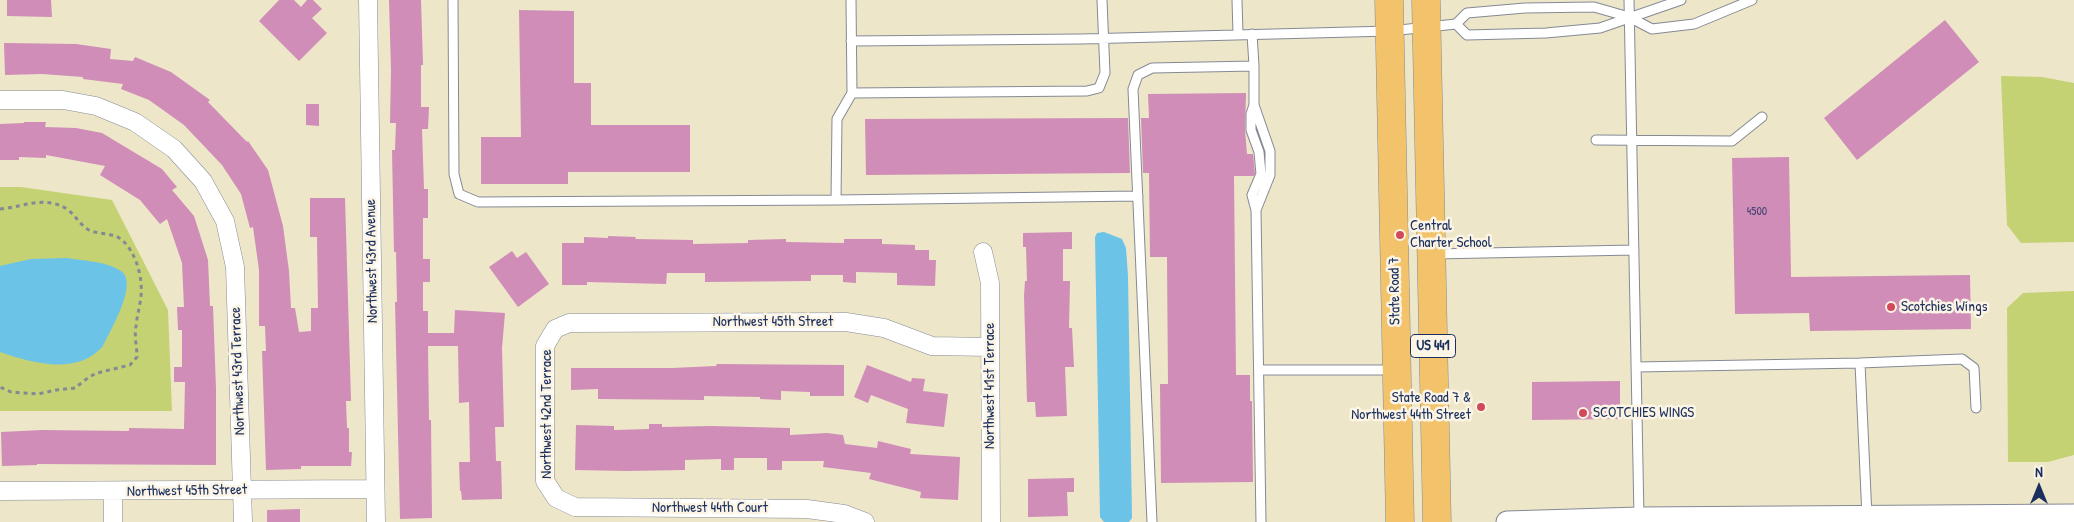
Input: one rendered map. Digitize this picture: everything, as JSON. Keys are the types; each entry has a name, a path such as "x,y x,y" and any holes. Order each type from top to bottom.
{"main road":[{"name":"State Road 7","path":"1389,0 1400,522"},
{"name":"US 441","path":"1426,0 1437,522"}],"street":[{"name":"Northwest 43rd Avenue","path":"368,0 376,522"},
{"name":"Northwest 43rd Terrace","path":"0,100 63,100 96,106 136,122 174,149 203,181 225,221 235,267 243,522"},
{"name":"Northwest 41st Terrace","path":"983,252 990,283 991,522"},
{"name":"Northwest 45th Street","path":"555,329 568,323 846,322 884,328 932,346 990,347"},
{"name":"Northwest 42nd Terrace","path":"555,329 545,346 545,480 556,498"},
{"name":"Northwest 45th Street","path":"0,491 375,490"},
{"path":"113,491 113,522"},
{"name":"Northwest 44th Court","path":"556,498 575,507 807,515 844,514 864,522"},
{"path":"1507,522 1639,518 1867,519 2074,515"}],"lane":[{"path":"453,0 454,174 459,194 478,202 1138,196"},
{"path":"836,200 837,120 852,93 851,0"},
{"path":"852,93 1087,91 1099,88 1105,73 1102,0"},
{"path":"1237,0 1238,34"},
{"path":"1628,0 1639,518"},
{"path":"1456,24 1467,35 1546,33 1600,28 1681,0"},
{"path":"851,41 1104,38 1390,31 1456,24 1467,13 1525,8 1594,7 1629,17 1652,29 1694,24 1752,0"},
{"path":"1252,34 1254,105 1270,151 1270,175 1256,210 1261,522"},
{"path":"1152,522 1133,89 1138,75 1152,68 1254,66"},
{"path":"1596,140 1732,141 1762,117"},
{"path":"1431,254 1634,250"},
{"path":"1636,367 1962,360 1974,368 1976,408"},
{"path":"1860,363 1867,519"},
{"path":"1259,370 1397,370"}],"path":[{"path":"0,209 45,201 69,211 86,228 96,233 111,235 121,239 137,263 142,295 135,328 137,357 130,365 97,373 88,377 75,388 38,394 11,392 0,387"}],"green space":[{"path":"2001,76 2042,77 2074,83 2074,242 2021,243 2007,225"},
{"path":"0,187 21,187 112,200 168,310 172,411 0,411"},
{"path":"2074,291 2074,455 2048,462 2008,462 2007,308 2023,293"}],"water":[{"path":"1104,232 1122,239 1126,248 1132,518 1129,522 1104,522 1100,517 1095,237 1097,233"},
{"path":"67,258 109,265 121,271 126,277 125,296 117,319 103,346 92,355 80,361 67,364 40,363 0,352 0,266 31,259"}],"building":[{"path":"7,0 51,0 52,17 7,16"},
{"path":"279,0 294,0 301,7 307,0 313,0 322,9 312,18 327,33 299,61 259,21"},
{"path":"389,0 421,0 423,65 421,65 421,107 429,107 428,129 422,129 424,189 428,189 428,218 423,218 423,259 430,259 430,282 423,282 423,311 428,311 428,333 454,333 455,310 505,313 502,348 504,427 495,427 496,461 501,461 502,499 462,500 459,462 470,462 469,402 459,403 458,346 428,346 432,518 400,519 395,302 397,302 396,252 394,252 392,150 395,150 396,123 390,123"},
{"path":"519,10 574,11 574,83 591,83 591,125 690,125 690,172 568,172 568,184 481,184 481,137 521,137"},
{"path":"1945,20 1979,62 1857,160 1824,118"},
{"path":"4,43 76,44 111,49 110,59 133,61 135,57 171,72 210,100 208,102 248,141 268,170 283,226 289,271 291,308 295,308 299,332 311,331 311,308 318,308 317,237 310,237 310,198 345,198 351,401 346,401 349,452 352,452 351,466 301,466 301,469 266,470 262,351 266,351 265,326 259,326 259,270 253,227 250,228 241,194 222,165 184,125 149,100 121,89 123,84 83,79 83,77 42,74 5,75"},
{"path":"1246,93 1245,130 1247,154 1253,154 1255,173 1254,176 1234,176 1236,375 1250,375 1253,482 1161,483 1160,384 1168,384 1167,257 1150,257 1149,173 1143,173 1141,118 1149,118 1148,94"},
{"path":"306,104 319,104 319,126 306,125"},
{"path":"1128,118 1130,173 866,175 865,119"},
{"path":"46,122 45,127 76,128 102,133 162,169 177,187 172,190 194,216 208,260 210,306 213,306 216,465 37,464 2,466 1,432 42,430 129,431 129,428 184,429 185,382 174,382 174,367 182,367 182,330 178,330 177,307 184,307 182,263 167,219 160,224 140,200 100,175 105,166 46,155 46,158 19,157 19,160 0,160 0,124"},
{"path":"1789,157 1791,277 1970,275 1971,329 1810,331 1809,313 1735,314 1732,158"},
{"path":"1072,232 1072,249 1063,249 1063,281 1070,281 1069,328 1072,328 1074,367 1065,367 1067,416 1036,417 1035,402 1027,402 1024,296 1025,281 1027,281 1026,247 1023,247 1023,233"},
{"path":"608,236 636,237 635,239 693,240 693,244 748,243 748,240 786,239 786,242 844,243 844,239 882,239 882,244 915,245 915,250 929,250 929,260 936,260 935,286 897,285 897,273 856,272 856,283 843,282 843,275 811,275 811,281 705,282 705,273 667,273 666,284 587,282 587,285 562,285 562,243 584,243 584,237 608,238"},
{"path":"512,251 517,258 526,252 549,284 518,307 489,267"},
{"path":"717,364 844,365 844,396 810,396 810,392 781,391 781,400 760,399 760,397 704,396 704,400 598,399 598,389 571,390 571,368 672,368 716,366"},
{"path":"867,365 911,382 912,378 925,379 923,391 948,394 944,427 906,423 908,409 871,395 868,403 854,397"},
{"path":"1620,381 1620,419 1532,420 1532,382"},
{"path":"649,424 662,424 662,427 790,428 790,435 827,433 843,435 845,444 877,448 878,441 911,449 910,454 960,457 958,500 920,498 921,492 869,479 871,473 823,467 824,461 782,461 782,470 767,470 767,458 734,458 734,470 721,470 721,459 685,460 685,470 575,470 576,425 614,426 614,430 649,429"},
{"path":"1074,478 1074,492 1067,492 1068,516 1028,517 1028,479"},
{"path":"300,509 300,522 267,522 267,510"}],"place":[{"name":"Central Charter School","path":"1400,235"},
{"name":"Scotchies Wings","path":"1891,307"},
{"name":"State Road 7 & Northwest 44th Street","path":"1481,407"},
{"name":"SCOTCHIES WINGS","path":"1583,413"}]}
